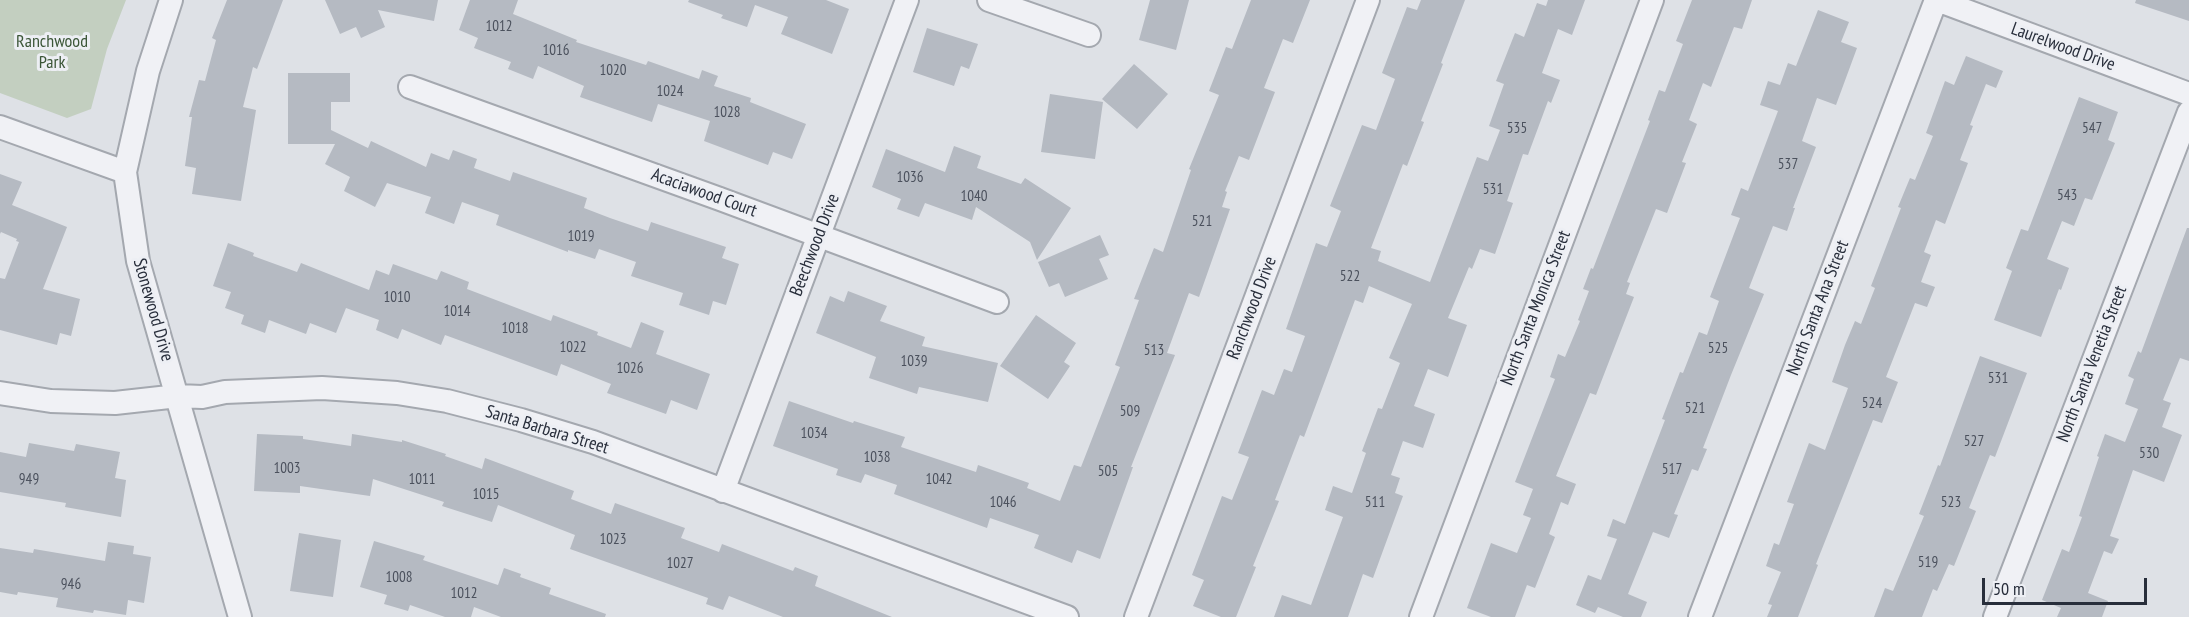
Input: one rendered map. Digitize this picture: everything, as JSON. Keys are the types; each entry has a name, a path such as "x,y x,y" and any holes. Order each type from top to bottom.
{"street":[{"name":"Stonewood Drive","path":"171,0 148,71 125,172 138,261 240,617"},
{"name":"Beechwood Drive","path":"723,491 907,0"},
{"path":"989,0 1089,35"},
{"name":"Ranchwood Drive","path":"1136,617 1368,0"},
{"name":"North Santa Monica Street","path":"1421,617 1652,0"},
{"name":"Laurelwood Drive","path":"1937,0 2189,94"},
{"name":"North Santa Ana Street","path":"1700,617 1937,0"},
{"name":"Acaciawood Court","path":"410,87 997,302"},
{"name":"North Santa Venetia Street","path":"1995,617 2189,112"},
{"path":"0,127 125,172"},
{"name":"Santa Barbara Street","path":"0,393 51,401 115,403 177,396 202,397 225,392 322,388 397,393 447,400 593,442 1067,617"}],"green space":[{"name":"Ranchwood Park","path":"0,0 126,0 107,49 91,109 67,118 0,93"}],"building":[{"path":"227,0 283,0 257,69 253,67 243,107 256,110 241,201 192,194 196,168 185,166 192,117 189,117 199,80 205,81 216,40 212,38"},
{"path":"325,0 438,0 434,21 378,10 385,27 361,38 356,27 340,34"},
{"path":"470,0 518,0 513,14 577,40 576,42 646,65 648,61 699,79 702,70 718,76 714,86 751,98 750,102 806,124 792,159 773,152 768,165 704,141 710,121 658,104 652,122 580,97 584,86 538,66 533,79 508,69 511,62 474,48 478,38 459,30"},
{"path":"689,0 826,0 849,9 832,54 781,34 788,17 755,5 747,27 721,18 723,15 688,2"},
{"path":"1150,0 1189,0 1176,50 1139,40"},
{"path":"1251,0 1310,0 1293,43 1283,39 1264,88 1275,92 1249,160 1239,156 1225,191 1227,192 1222,207 1230,209 1199,297 1189,293 1167,353 1175,355 1131,467 1133,467 1100,559 1077,550 1072,563 1034,548 1039,535 990,518 987,528 894,494 897,485 865,474 861,483 836,475 838,469 773,446 789,401 853,423 854,421 905,437 901,447 976,472 978,465 1029,483 1027,488 1060,501 1074,465 1081,467 1120,367 1115,365 1139,300 1134,299 1154,248 1163,252 1191,170 1189,169 1219,95 1209,91 1226,47 1232,49"},
{"path":"1421,0 1465,0 1421,121 1424,122 1407,166 1403,164 1371,248 1381,251 1378,261 1430,282 1477,157 1488,161 1500,130 1489,126 1504,84 1496,81 1515,33 1524,37 1537,3 1546,6 1548,0 1585,0 1572,35 1558,29 1542,73 1560,80 1551,103 1548,101 1528,155 1523,154 1507,201 1513,203 1495,254 1480,249 1472,269 1469,267 1448,318 1467,325 1448,377 1428,369 1414,406 1435,414 1423,448 1403,441 1391,475 1400,478 1395,493 1403,496 1373,578 1363,574 1348,617 1274,617 1282,595 1311,605 1343,517 1325,510 1333,486 1352,493 1366,453 1362,451 1378,408 1382,409 1400,363 1389,358 1412,304 1369,286 1363,303 1355,300 1304,437 1300,435 1275,500 1279,501 1253,566 1256,567 1236,617 1221,617 1193,606 1204,580 1192,575 1222,496 1232,500 1249,457 1238,453 1262,390 1274,395 1284,369 1292,372 1305,336 1286,329 1316,243 1327,247 1341,211 1330,206 1362,125 1376,130 1395,79 1382,73 1407,7 1417,10"},
{"path":"1692,0 1752,0 1742,29 1734,27 1711,87 1703,83 1689,120 1697,124 1682,162 1686,163 1667,213 1656,209 1627,282 1630,283 1626,294 1634,297 1596,395 1590,393 1556,476 1576,484 1568,505 1561,502 1549,534 1555,537 1535,588 1527,585 1515,617 1491,617 1467,608 1491,543 1517,553 1531,518 1523,515 1533,489 1515,482 1555,379 1550,377 1558,354 1565,357 1580,321 1578,320 1589,291 1583,289 1591,268 1593,269 1650,121 1648,120 1659,90 1665,92 1683,44 1676,41"},
{"path":"2136,0 2189,0 2189,21 2135,3"},
{"path":"1818,10 1849,22 1841,42 1857,48 1836,105 1817,98 1802,141 1816,147 1793,208 1795,208 1787,231 1773,226 1749,288 1764,294 1703,448 1707,449 1698,471 1692,469 1674,514 1678,515 1669,538 1653,532 1628,594 1647,602 1641,617 1623,617 1598,607 1595,613 1576,605 1588,575 1601,580 1617,539 1607,536 1613,519 1625,524 1665,420 1662,419 1680,372 1683,373 1699,332 1707,335 1719,301 1710,297 1740,218 1731,215 1741,188 1748,191 1778,111 1760,105 1768,81 1780,85 1788,63 1796,66"},
{"path":"927,28 978,44 969,69 961,66 954,86 913,72"},
{"path":"1966,56 2003,71 1996,88 1986,84 1970,125 1973,126 1960,160 1968,163 1945,224 1936,220 1924,252 1931,255 1921,282 1935,287 1927,307 1915,303 1886,377 1898,382 1882,423 1873,420 1816,564 1818,565 1798,617 1767,617 1772,605 1768,604 1781,572 1766,566 1774,543 1779,545 1794,504 1787,502 1809,443 1825,450 1848,388 1832,382 1845,345 1855,321 1861,324 1875,288 1871,286 1901,208 1898,207 1910,178 1915,180 1933,136 1926,133 1945,81 1954,85"},
{"path":"1134,64 1168,94 1137,129 1102,99"},
{"path":"288,73 350,73 350,102 331,102 331,130 368,148 371,141 426,167 431,153 449,160 453,150 477,159 474,168 510,181 513,172 587,198 584,208 610,218 648,231 651,222 726,247 722,258 739,264 726,305 713,301 709,315 679,305 683,293 631,276 636,262 599,249 595,259 568,250 568,252 496,225 499,215 462,202 454,224 425,213 431,197 387,183 375,207 344,191 350,177 325,164 335,144 288,144"},
{"path":"1050,94 1103,102 1095,159 1041,152"},
{"path":"2079,97 2118,112 2108,140 2115,143 2092,200 2085,198 2074,226 2062,221 2047,259 2069,268 2041,337 1994,320 2012,271 2006,268 2021,229 2028,231"},
{"path":"954,146 981,156 977,168 1021,184 1025,178 1071,208 1037,260 1030,242 976,207 972,220 925,203 919,217 897,209 901,199 872,187 886,149 945,172"},
{"path":"0,174 22,182 12,205 67,227 43,289 80,299 71,336 60,333 57,345 0,330 0,278 5,279 19,242 1,232 0,234"},
{"path":"2187,228 2189,228 2189,361 2180,358 2163,400 2171,403 2162,427 2182,435 2164,482 2133,470 2110,536 2119,539 2112,554 2104,551 2088,593 2108,601 2102,617 2057,617 2061,608 2042,600 2062,549 2069,552 2082,517 2079,516 2105,434 2125,442 2138,409 2125,404 2134,379 2128,376 2138,351 2141,353"},
{"path":"1100,235 1109,255 1099,259 1108,279 1065,297 1059,283 1049,287 1038,262"},
{"path":"228,243 254,253 253,256 297,272 301,263 369,290 376,270 389,275 393,264 437,280 441,271 469,282 467,289 551,321 553,315 598,332 597,335 631,348 641,322 664,331 656,354 710,374 697,410 671,400 666,414 607,393 611,384 561,364 557,376 445,335 441,345 402,329 398,339 376,330 379,320 346,308 336,333 310,323 306,334 269,320 265,333 241,324 244,315 225,308 231,292 213,286"},
{"path":"848,291 887,306 880,321 925,337 922,346 998,363 988,402 919,387 917,394 869,378 876,357 816,333 830,296 844,302"},
{"path":"1036,315 1076,343 1064,362 1070,366 1048,399 1000,366"},
{"path":"1980,356 2027,373 1995,457 1990,455 1969,508 1976,511 1954,566 1949,564 1937,591 1933,589 1922,617 1874,617 1885,588 1893,591 1924,516 1919,514 1938,465 1940,466"},
{"path":"257,434 303,436 303,439 351,446 352,434 402,442 402,440 446,454 445,456 482,469 485,458 574,491 571,499 611,514 615,503 685,528 681,538 719,552 722,544 793,571 795,567 818,576 815,586 892,617 783,617 729,596 723,610 706,604 708,598 570,549 575,535 498,505 492,522 442,506 444,502 373,479 370,496 300,486 300,493 254,491"},
{"path":"29,443 74,451 76,444 120,452 115,478 126,480 121,517 65,507 66,503 0,492 0,452 26,457"},
{"path":"299,533 341,540 333,597 290,591"},
{"path":"374,541 425,556 423,560 498,585 504,568 521,574 520,577 551,588 549,594 606,614 605,617 501,617 474,607 471,617 445,617 410,605 408,611 384,604 387,595 360,587"},
{"path":"108,542 134,546 133,554 151,557 144,603 128,600 126,615 56,607 58,598 18,592 17,595 0,592 0,548 33,553 34,549 105,561"}]}
